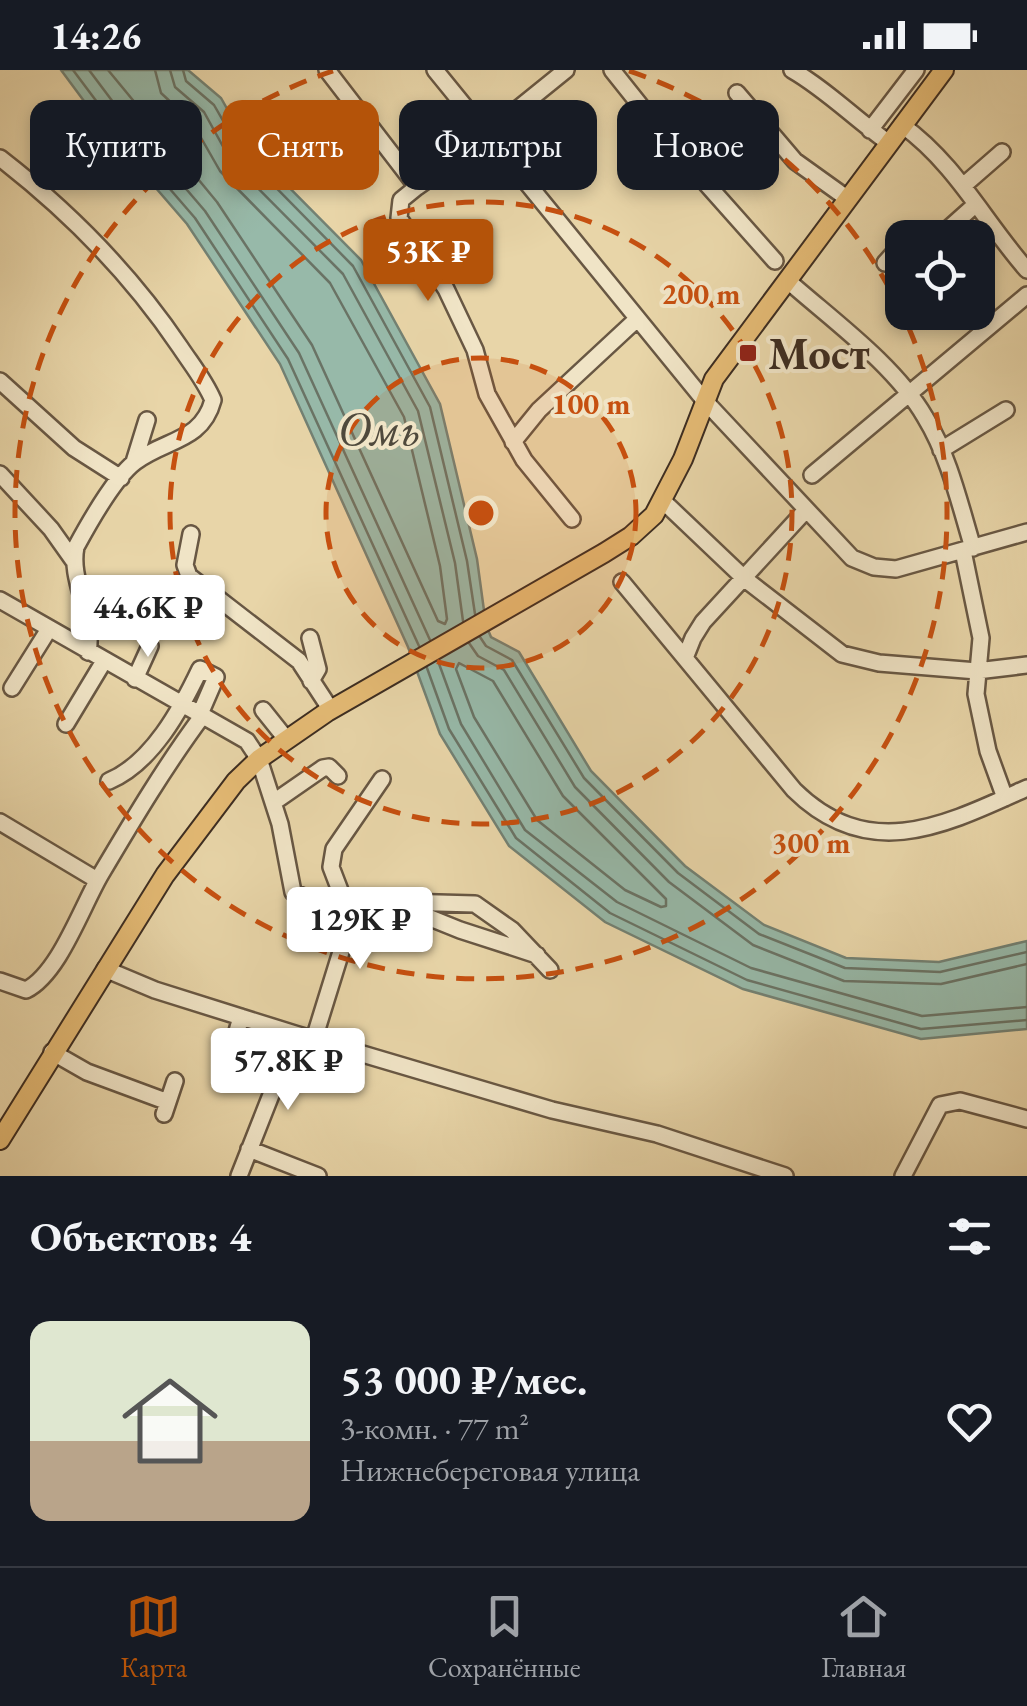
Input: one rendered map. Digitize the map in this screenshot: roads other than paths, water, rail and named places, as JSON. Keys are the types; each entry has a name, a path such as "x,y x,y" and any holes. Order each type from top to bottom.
{"main road":[{"path":"2,1131 188,841 236,781 260,759 331,710 632,536 663,502 704,400 730,355 944,70"}],"street":[{"path":"328,70 399,164"},
{"path":"434,70 459,100"},
{"path":"528,100 566,70"},
{"path":"612,70 670,144 775,260"},
{"path":"792,70 819,86 889,144"},
{"path":"870,130 916,70"},
{"path":"737,92 795,161 848,199"},
{"path":"902,125 939,154 1027,270"},
{"path":"964,186 1002,152"},
{"path":"0,158 69,214 114,260 152,305 207,386 213,400 202,424 184,439 134,462"},
{"path":"412,190 401,200 399,218 446,289 475,350 486,394 513,442 572,518"},
{"path":"532,190 704,400 852,558 874,568 896,569 1027,532"},
{"path":"958,220 975,205"},
{"path":"788,280 911,395 941,450 968,550 979,622 976,694 988,751 1005,798"},
{"path":"812,475 1027,295"},
{"path":"513,442 539,410 637,319"},
{"path":"0,381 74,448 121,478"},
{"path":"941,450 1006,410"},
{"path":"73,560 83,534 134,462 147,420"},
{"path":"0,474 51,529 73,560 90,626 88,652"},
{"path":"663,502 745,579 842,654 880,663 977,671 1027,665"},
{"path":"685,658 704,622 806,510"},
{"path":"192,534 185,565 189,576 298,661 331,710"},
{"path":"622,582 794,790 812,808 838,822 874,832 912,832 974,814 1027,788"},
{"path":"0,601 247,741 260,759 274,802 293,892 312,901 474,904 512,930 550,970"},
{"path":"12,688 49,629"},
{"path":"310,638 318,669 311,681"},
{"path":"136,679 150,646"},
{"path":"66,724 104,661"},
{"path":"0,981 26,990 37,985 50,967 98,880 202,715 216,677 200,669 183,705 136,763 109,780"},
{"path":"262,710 287,740"},
{"path":"274,802 323,768 329,767 338,776"},
{"path":"314,1039 349,926 331,867 334,849 382,779"},
{"path":"0,822 98,880"},
{"path":"394,902 460,930 537,955"},
{"path":"105,970 295,1034 552,1110 657,1134 785,1176"},
{"path":"234,1042 241,1016"},
{"path":"239,1176 295,1034"},
{"path":"52,1052 166,1108 175,1081"},
{"path":"903,1176 940,1105 960,1100 1027,1119"},
{"path":"249,1149 318,1176"}],"water":[{"name":"Омь","path":"61,70 188,70 222,100 222,190 292,190 361,260 440,404 477,559 491,637 519,652 591,771 685,866 764,925 846,958 939,962 1027,941 1027,1029 921,1039 743,989 605,922 509,846 440,734 408,647 280,364 187,224 158,190 202,190 202,100 83,100"}],"place":[{"name":"Мост","path":"748,353"}]}
